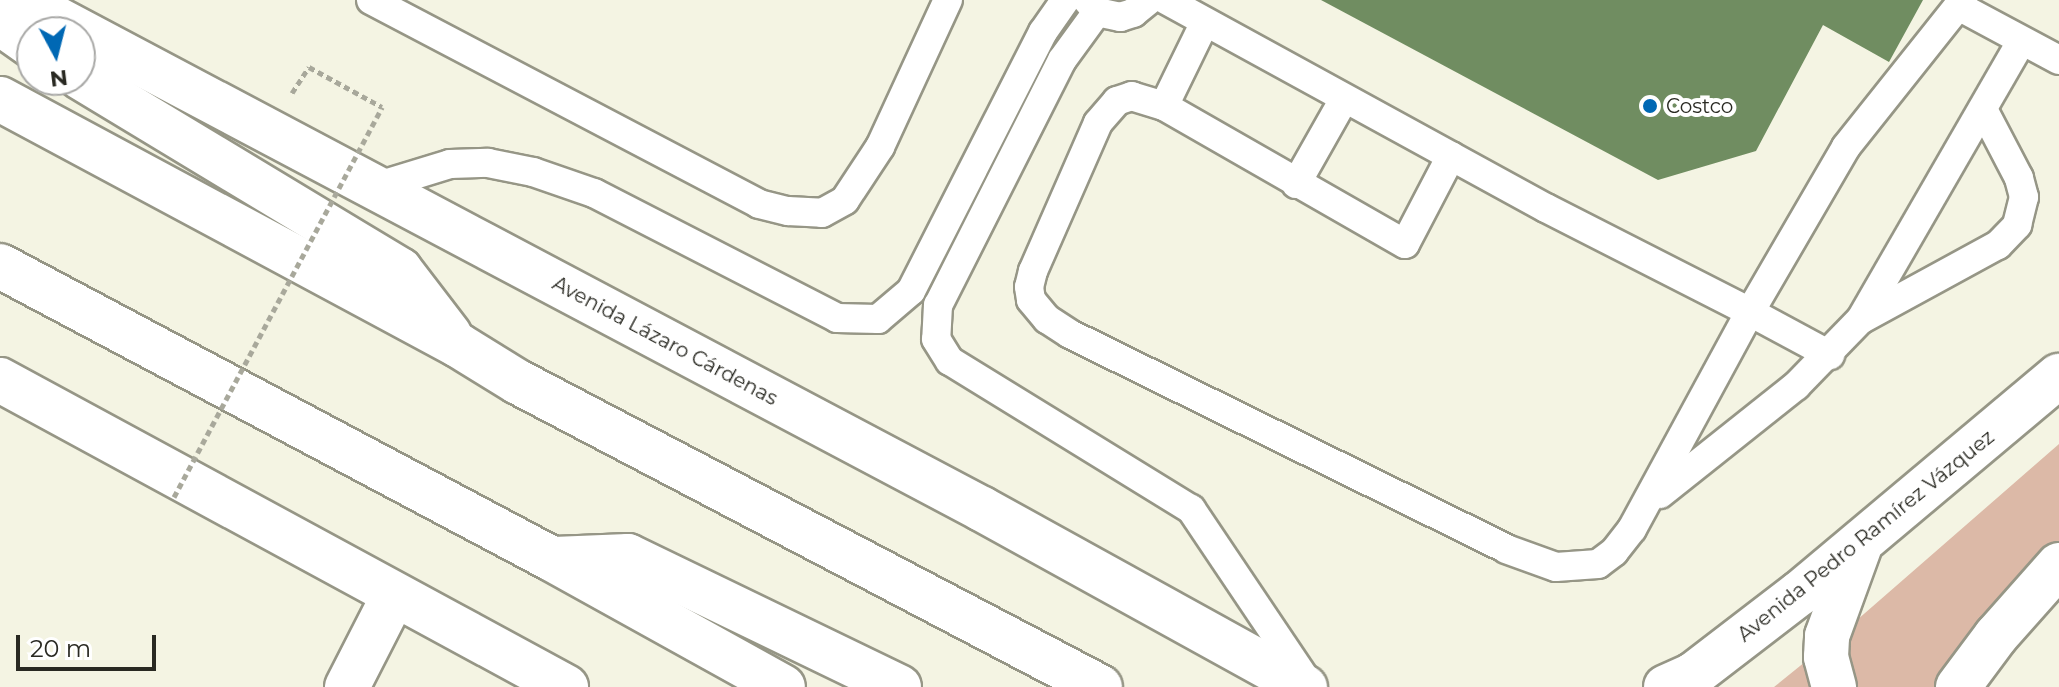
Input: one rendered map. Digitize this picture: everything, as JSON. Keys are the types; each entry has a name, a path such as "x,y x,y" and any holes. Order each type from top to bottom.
{"main road":[{"name":"Avenida Lázaro Cárdenas","path":"21,0 982,509 1305,687"},
{"path":"96,87 400,270 458,345"},
{"path":"0,99 458,345 518,382 1100,687"},
{"path":"0,266 552,559 783,687"},
{"name":"Avenida Pedro Ramírez Vázquez","path":"1683,683 1860,545 2059,376"},
{"path":"0,380 566,687"},
{"path":"1834,687 1826,657 1827,636 1860,545"},
{"path":"552,559 628,556 899,687"},
{"path":"1958,687 1996,636 2059,565"},
{"path":"347,687 394,595"}],"lane":[{"path":"371,0 759,204 788,211 822,213 845,200 880,147 948,0"},
{"path":"375,187 450,164 488,163 533,172 594,193 837,318 878,319 911,291 1043,32 1065,0"},
{"path":"1149,0 1133,13 1120,17 1092,6 938,305 936,339 950,361 1191,509 1311,687"},
{"path":"1166,0 1344,99 1830,355"},
{"path":"1451,156 1405,244 1164,106 1132,96 1117,101 1098,123 1029,287 1031,300 1047,319 1199,399 1506,549 1556,567 1577,569 1598,564 1614,552 1650,502 1750,312 1846,147 1962,4 2040,51 2059,76"},
{"path":"1164,106 1205,22"},
{"path":"1650,502 1830,355 1861,319 1983,109 2040,51"},
{"path":"1296,184 1344,99"},
{"path":"1861,319 1998,245 2017,225 2024,197 2019,178 1983,109"}],"path":[{"path":"174,497 382,107 309,67 269,129"}],"shaded area":[{"path":"2059,444 2059,550 1950,687 1774,687 1857,620"}],"building":[{"name":"Costco","path":"1321,0 1923,0 1889,62 1823,25 1756,151 1658,180"}],"place":[{"name":"Costco","path":"1650,106"}]}
